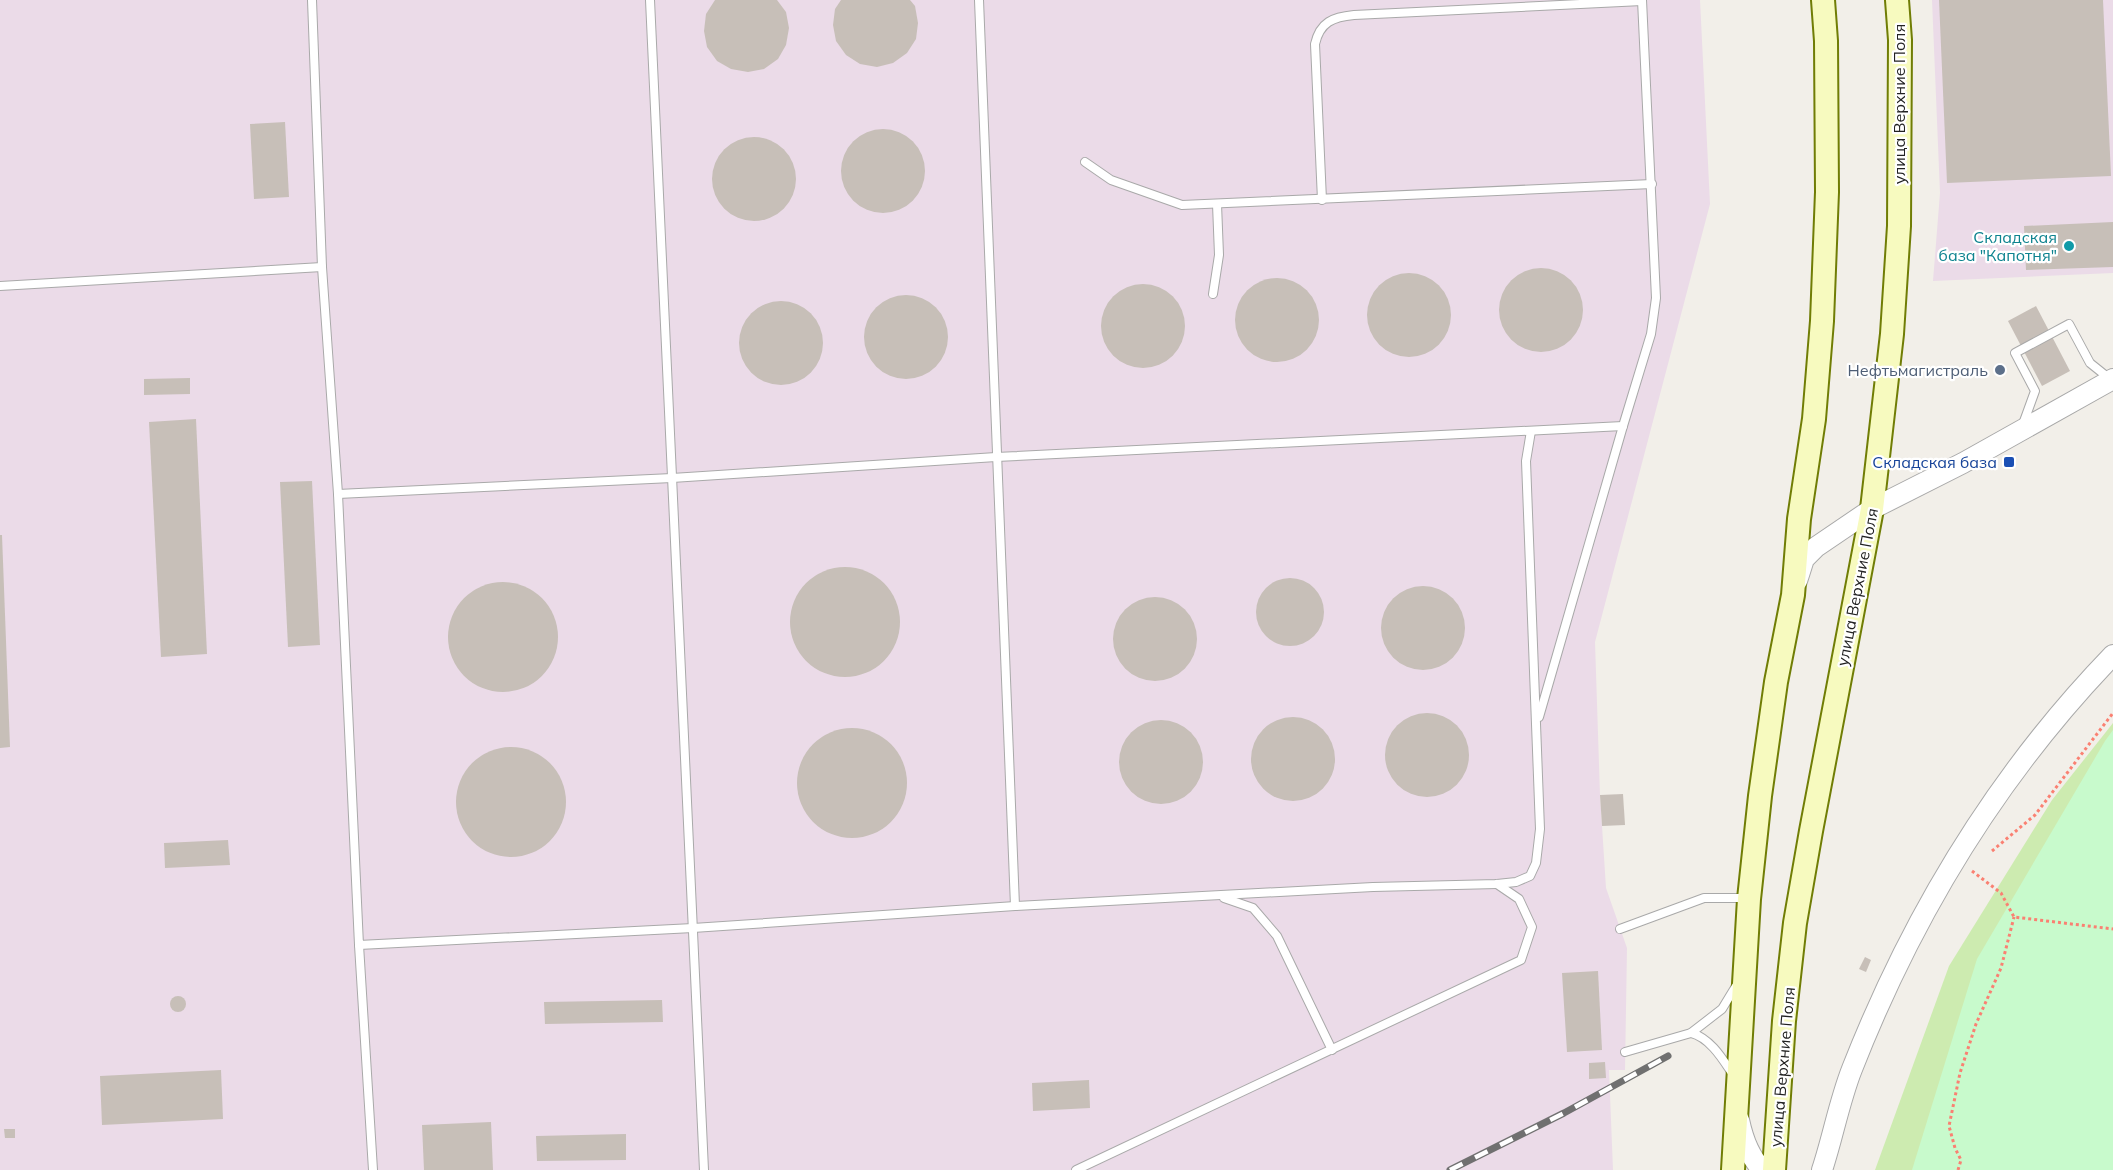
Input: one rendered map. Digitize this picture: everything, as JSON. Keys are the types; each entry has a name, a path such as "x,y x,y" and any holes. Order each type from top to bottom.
{"main road":[{"path":"1733,1170 1749,898 1776,681 1793,595 1799,519 1814,419 1822,321 1827,192 1826,42 1823,0"},
{"name":"улица Верхние Поля","path":"1774,1170 1784,1021 1795,923 1810,831 1872,509 1892,334 1899,226 1900,40 1897,0"}],"street":[{"path":"1793,595 1804,559 1816,547 1872,509 1963,463 2112,379"},
{"path":"1820,1167 1850,1072 1904,950 1930,901 1991,802 2061,711 2113,655"},
{"path":"1738,1115 1742,1135 1752,1158 1763,1170"}],"lane":[{"path":"312,0 322,267 339,494 359,945 373,1170"},
{"path":"650,0 704,1170"},
{"path":"979,0 1015,906"},
{"path":"1322,200 1315,44 1318,31 1331,21 1343,16 1366,14 1642,1 1656,298 1651,334 1538,723"},
{"path":"1085,162 1111,180 1182,205 1652,184"},
{"path":"1213,294 1219,255 1217,204"},
{"path":"0,286 322,267"},
{"path":"2021,430 2035,391 2015,353 2069,324 2090,363 2112,379"},
{"path":"339,494 672,478 996,457 1623,426"},
{"path":"359,945 693,928 1015,906 1220,897 1373,887 1497,884 1516,882 1530,876 1536,863 1540,829 1538,723 1526,461 1531,431"},
{"path":"1076,1170 1521,960 1532,927 1519,899 1497,884"},
{"path":"1220,897 1253,908 1277,936 1332,1050"},
{"path":"1620,929 1704,898 1749,898"},
{"path":"1625,1052 1691,1033 1722,1009 1743,974"},
{"path":"1691,1033 1696,1034 1717,1051 1736,1079 1739,1088"}],"path":[{"path":"1992,851 2035,815 2089,741 2113,713"},
{"path":"1958,1170 1961,1160 1949,1126 1960,1072 1976,1024 2001,968 2014,917 2001,892 1972,871"},
{"path":"2014,917 2113,929"}],"shaded area":[{"path":"0,0 1700,0 1710,204 1595,642 1600,795 1606,888 1627,948 1625,1070 1609,1070 1613,1170 0,1170"},
{"path":"1932,0 2113,0 2113,273 1933,281 1940,193"}],"green space":[{"path":"2113,723 2113,1170 1875,1170 1949,966 2052,800"},
{"path":"2113,730 2113,1170 1912,1170 1977,959"}],"building":[{"path":"715,0 777,0 786,12 789,28 786,45 778,59 764,69 748,72 731,69 717,61 707,47 704,31 706,14"},
{"path":"841,0 910,0 915,6 918,23 916,39 907,53 893,63 877,67 860,64 846,55 836,41 833,25 835,9"},
{"path":"1939,0 2103,0 2111,176 1947,183"},
{"path":"285,122 289,197 254,199 250,124"},
{"path":"875,129 891,129 907,136 918,147 925,163 922,187 913,201 891,213 875,213 859,206 848,195 841,179 841,163 848,147 859,136"},
{"path":"746,137 762,137 778,144 789,155 796,171 793,195 784,209 762,221 746,221 730,214 719,203 712,187 712,171 719,155 730,144"},
{"name":"Складская база \"Капотня\"","path":"2113,222 2113,267 2026,270 2024,226"},
{"path":"1533,268 1549,268 1565,275 1576,286 1583,302 1580,326 1571,340 1549,352 1533,352 1517,345 1506,334 1499,318 1499,302 1506,286 1517,275"},
{"path":"1401,273 1417,273 1433,280 1444,291 1451,307 1448,331 1439,345 1417,357 1401,357 1385,350 1374,339 1367,323 1367,307 1374,291 1385,280"},
{"path":"1269,278 1285,278 1301,285 1312,296 1319,312 1316,336 1307,350 1285,362 1269,362 1253,355 1242,344 1235,328 1235,312 1242,296 1253,285"},
{"path":"1135,284 1151,284 1167,291 1178,302 1185,318 1182,342 1173,356 1151,368 1135,368 1119,361 1108,350 1101,334 1101,318 1108,302 1119,291"},
{"path":"898,295 914,295 930,302 941,313 948,329 945,353 936,367 914,379 898,379 882,372 871,361 864,345 864,329 871,313 882,302"},
{"path":"773,301 789,301 805,308 816,319 823,335 820,359 811,373 789,385 773,385 757,378 746,367 739,351 739,335 746,319 757,308"},
{"path":"2036,306 2070,371 2042,386 2008,321"},
{"path":"190,378 190,394 144,395 144,379"},
{"path":"196,419 207,654 161,657 149,422"},
{"path":"312,481 320,645 288,647 280,482"},
{"path":"0,535 2,535 10,747 0,748"},
{"path":"845,567 866,571 884,583 896,601 900,622 896,643 884,661 866,673 845,677 824,673 806,661 794,643 790,622 794,601 806,583 824,571"},
{"path":"1283,578 1297,578 1309,583 1319,593 1324,612 1319,631 1309,641 1297,646 1283,646 1271,641 1261,631 1256,619 1256,605 1261,593 1271,583"},
{"path":"503,582 524,586 542,598 554,616 558,637 554,658 542,676 524,688 503,692 482,688 464,676 452,658 448,637 452,616 464,598 482,586"},
{"path":"1415,586 1431,586 1447,593 1458,604 1465,620 1462,644 1453,658 1431,670 1415,670 1399,663 1388,652 1381,636 1381,620 1388,604 1399,593"},
{"path":"1147,597 1163,597 1179,604 1190,615 1197,631 1194,655 1185,669 1163,681 1147,681 1131,674 1120,663 1113,647 1113,631 1120,615 1131,604"},
{"path":"1419,713 1435,713 1451,720 1462,731 1469,747 1466,771 1457,785 1435,797 1419,797 1403,790 1392,779 1385,763 1385,747 1392,731 1403,720"},
{"path":"1285,717 1301,717 1317,724 1328,735 1335,751 1332,775 1323,789 1301,801 1285,801 1269,794 1258,783 1251,767 1251,751 1258,735 1269,724"},
{"path":"1153,720 1169,720 1185,727 1196,738 1203,754 1200,778 1191,792 1169,804 1153,804 1137,797 1126,786 1119,770 1119,754 1126,738 1137,727"},
{"path":"852,728 873,732 891,744 903,762 907,783 903,804 891,822 873,834 852,838 831,834 813,822 801,804 797,783 801,762 813,744 831,732"},
{"path":"511,747 532,751 550,763 562,781 566,802 562,823 550,841 532,853 511,857 490,853 472,841 460,823 456,802 460,781 472,763 490,751"},
{"path":"1623,794 1625,825 1602,826 1600,795"},
{"path":"228,840 230,865 165,868 164,843"},
{"path":"1865,957 1871,960 1866,972 1859,969"},
{"path":"1598,971 1602,1050 1567,1052 1562,973"},
{"path":"175,996 181,996 186,1004 184,1010 175,1012 170,1007 170,1001"},
{"path":"662,1000 663,1022 545,1024 544,1002"},
{"path":"1605,1062 1606,1078 1589,1079 1589,1063"},
{"path":"221,1070 223,1119 102,1125 100,1076"},
{"path":"1089,1080 1090,1108 1033,1111 1032,1083"},
{"path":"491,1122 493,1170 424,1170 422,1125"},
{"path":"4,1129 15,1129 15,1138 5,1138"},
{"path":"626,1134 626,1160 537,1161 536,1136"}],"railway":[{"path":"1450,1170 1564,1113 1668,1056"}],"place":[{"name":"Складская база \"Капотня\"","path":"2069,246"},
{"name":"Нефтьмагистраль","path":"2000,370"},
{"name":"Складская база","path":"2009,462"}]}
